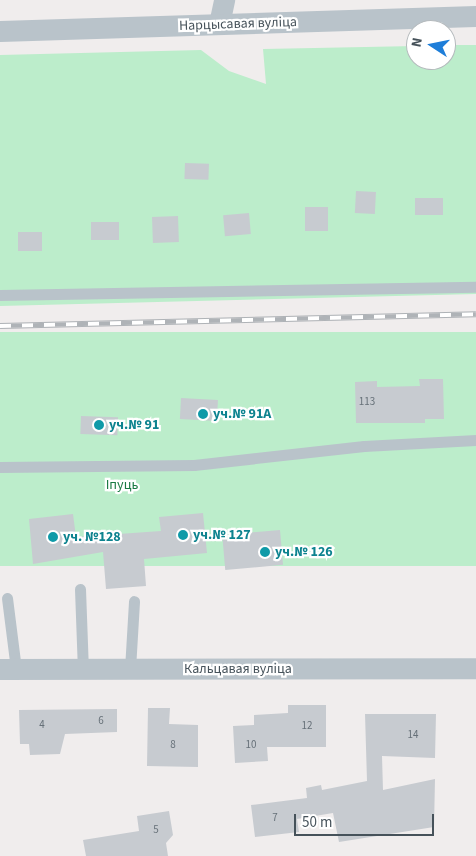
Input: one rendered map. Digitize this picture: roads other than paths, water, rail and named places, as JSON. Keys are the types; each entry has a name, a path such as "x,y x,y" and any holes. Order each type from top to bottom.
{"street":[{"path":"218,24 224,0"},
{"name":"Нарцысавая вуліца","path":"0,31 476,16"},
{"name":"Кальцавая вуліца","path":"8,669 476,668"}],"lane":[{"path":"0,296 476,287"},
{"path":"0,467 194,465 364,446 476,440"},
{"path":"80,589 83,669"},
{"path":"7,598 8,669"},
{"path":"130,669 134,601"}],"railway":[{"path":"0,326 476,314"}],"place":[{"name":"уч.№ 91А","path":"203,414"},
{"name":"уч.№ 91","path":"99,425"},
{"name":"уч.№ 127","path":"183,535"},
{"name":"уч. №128","path":"53,537"},
{"name":"уч.№ 126","path":"265,552"}],"park label":[{"name":"Іпуць","path":"122,485"}]}
